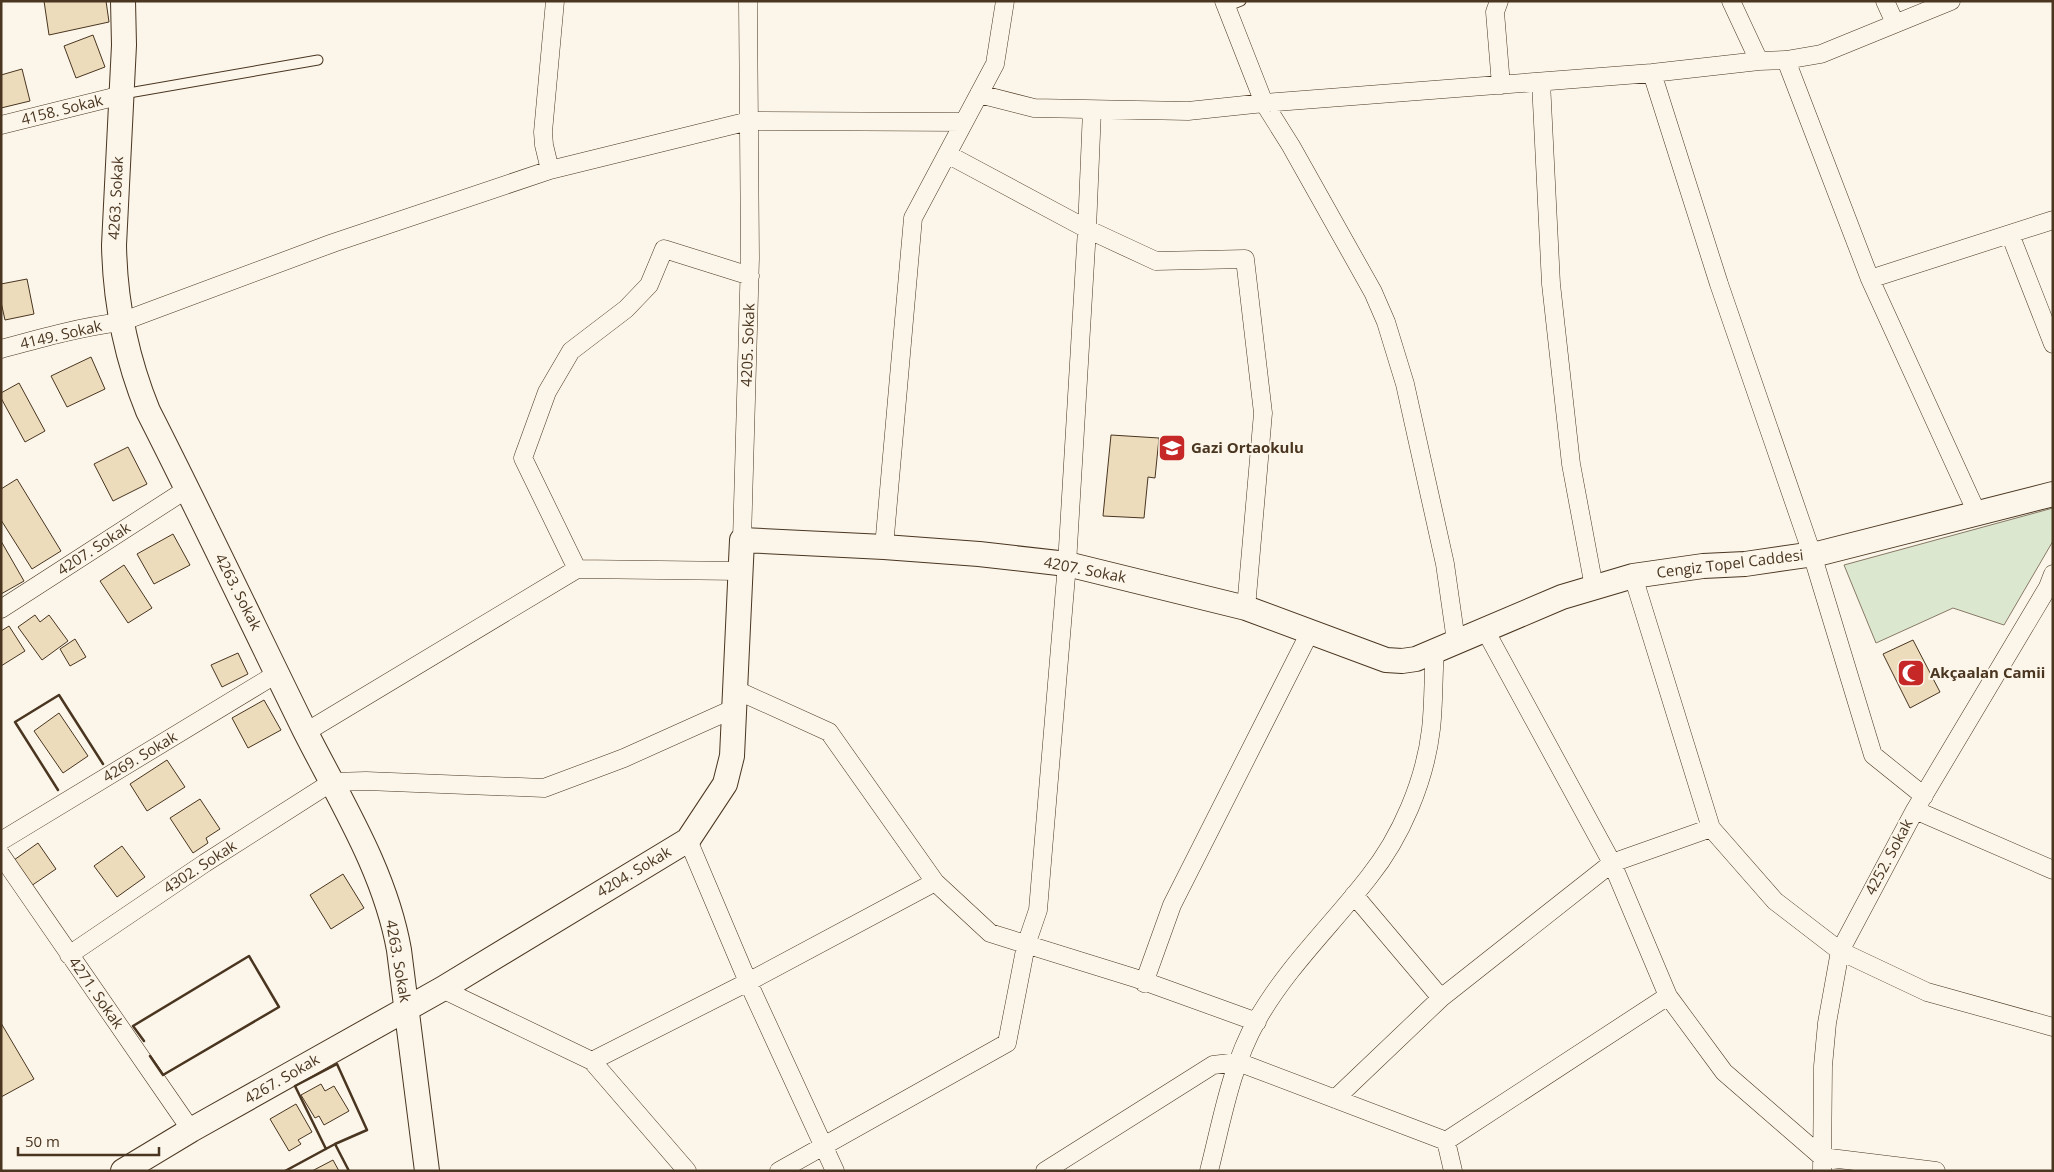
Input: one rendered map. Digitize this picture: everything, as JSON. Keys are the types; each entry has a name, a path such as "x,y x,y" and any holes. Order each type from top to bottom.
{"street":[{"name":"4263. Sokak","path":"123,1 124,45 114,245 114,278 120,322 142,396 306,732 358,832 391,915 399,950 427,1171"},
{"path":"550,170 543,132 555,1"},
{"name":"4205. Sokak","path":"734,699 742,540 750,276 748,1"},
{"path":"884,547 913,218 995,64 1005,1"},
{"path":"1499,1 1495,12 1501,85"},
{"path":"1731,1 1759,61"},
{"path":"1885,1 1895,23"},
{"path":"979,94 1034,108 1188,111 1264,103 1652,74 1759,61 1786,60 1821,54 1951,1"},
{"path":"1209,1171 1238,1062 1257,1022 1276,990 1295,964 1370,876 1389,847 1409,806 1423,767 1431,729 1435,650 1445,564 1405,384 1386,322 1373,292 1330,214 1264,103 1230,3"},
{"path":"1786,60 1870,280 1977,513"},
{"path":"1652,74 1718,284 1812,554 1873,755 1919,803 2053,870"},
{"path":"1541,82 1551,284 1571,464 1594,587"},
{"name":"4158. Sokak","path":"1,125 122,94"},
{"path":"779,1171 1007,1043 1026,945 1038,910 1067,564 1087,229 1092,110"},
{"name":"4149. Sokak","path":"1,349 94,325 120,322 333,243 550,170 749,121 964,122"},
{"path":"948,154 1087,229 1156,261 1245,259 1263,413 1246,608"},
{"path":"1870,280 2053,220"},
{"path":"2010,234 2053,344"},
{"path":"577,569 523,458 547,392 572,351 626,309 649,285 664,249 750,276"},
{"name":"4207. Sokak","path":"1,609 187,489"},
{"name":"Cengiz Topel Caddesi","path":"1435,650 1562,597 1633,576 1703,566 1745,564 1812,554 2053,494"},
{"name":"4207. Sokak","path":"742,540 979,554 1067,564 1246,608 1386,660 1402,661 1435,650"},
{"path":"306,732 577,569 740,571"},
{"path":"1633,576 1711,828 1775,901 1840,950 1927,992 2053,1027"},
{"name":"4252. Sokak","path":"1822,1164 1823,1066 1827,1023 1840,950 1919,803 2051,584"},
{"path":"1484,628 1612,864 1668,996 1724,1072 1822,1164 1936,1171"},
{"path":"1144,983 1172,904 1310,632"},
{"name":"4269. Sokak","path":"1,841 278,673"},
{"path":"332,782 366,780 544,788 624,758 734,699 829,732 935,882 990,934 1144,983 1257,1022"},
{"name":"4204. Sokak","path":"442,989 688,840 725,784 732,756 734,699"},
{"name":"4302. Sokak","path":"68,955 205,863 332,782"},
{"path":"1335,1099 1442,998 1612,864 1711,828"},
{"path":"688,840 748,982 835,1171"},
{"name":"4271. Sokak","path":"1,855 68,955 191,1130"},
{"path":"592,1061 748,982 935,882"},
{"path":"1354,895 1442,998"},
{"path":"442,989 592,1061 687,1171"},
{"name":"4267. Sokak","path":"123,1171 191,1130 442,989"},
{"path":"1446,1141 1668,996"},
{"path":"1045,1171 1213,1065 1238,1062 1446,1141"},
{"path":"1446,1141 1453,1171"}],"lane":[{"path":"122,94 318,60"}],"green space":[{"path":"2053,508 2053,541 2004,625 1953,608 1876,643 1844,565"}],"building":[{"path":"44,1 106,1 109,22 49,35"},
{"path":"93,35 105,67 76,78 64,46"},
{"path":"22,69 30,101 1,108 1,75"},
{"path":"27,279 34,314 5,320 1,302 1,284"},
{"path":"91,357 105,389 67,407 51,376"},
{"path":"19,383 45,431 25,442 1,398 1,393"},
{"path":"1111,435 1159,438 1155,478 1148,477 1144,518 1103,516"},
{"path":"128,447 147,484 113,501 94,464"},
{"path":"17,479 61,551 32,569 1,520 1,489"},
{"path":"173,534 190,565 154,584 137,554"},
{"path":"1,541 24,581 1,594"},
{"path":"124,565 152,608 128,623 100,581"},
{"path":"35,615 40,622 49,615 68,641 42,660 18,627"},
{"path":"9,626 25,651 1,666 1,631"},
{"path":"75,639 86,657 70,666 60,649"},
{"name":"Akçaalan Camii","path":"1913,640 1940,692 1910,708 1883,654"},
{"path":"238,653 248,674 222,687 211,665"},
{"path":"264,700 281,730 248,748 232,718"},
{"path":"59,713 88,756 63,773 34,731"},
{"path":"167,760 185,787 147,811 130,784"},
{"path":"200,799 220,829 206,838 208,843 193,853 170,818"},
{"path":"38,843 56,869 31,886 14,860"},
{"path":"122,846 145,877 117,897 94,866"},
{"path":"343,874 364,908 331,929 310,895"},
{"path":"1,1023 34,1079 1,1097"},
{"path":"321,1084 325,1091 334,1086 349,1111 324,1125 319,1116 315,1118 301,1095"},
{"path":"296,1104 312,1132 298,1140 301,1144 289,1151 270,1119"},
{"path":"333,1160 339,1171 312,1171"}],"wall":[{"path":"58,790 15,722 59,695 103,764"},
{"path":"144,1041 133,1026 249,956 279,1007 163,1075 150,1056"},
{"path":"326,1149 295,1086 337,1064 367,1130 335,1144"},
{"path":"285,1171 335,1144 349,1171"}],"place":[{"name":"Gazi Ortaokulu","path":"1172,448"},
{"name":"Akçaalan Camii","path":"1911,673"}]}
